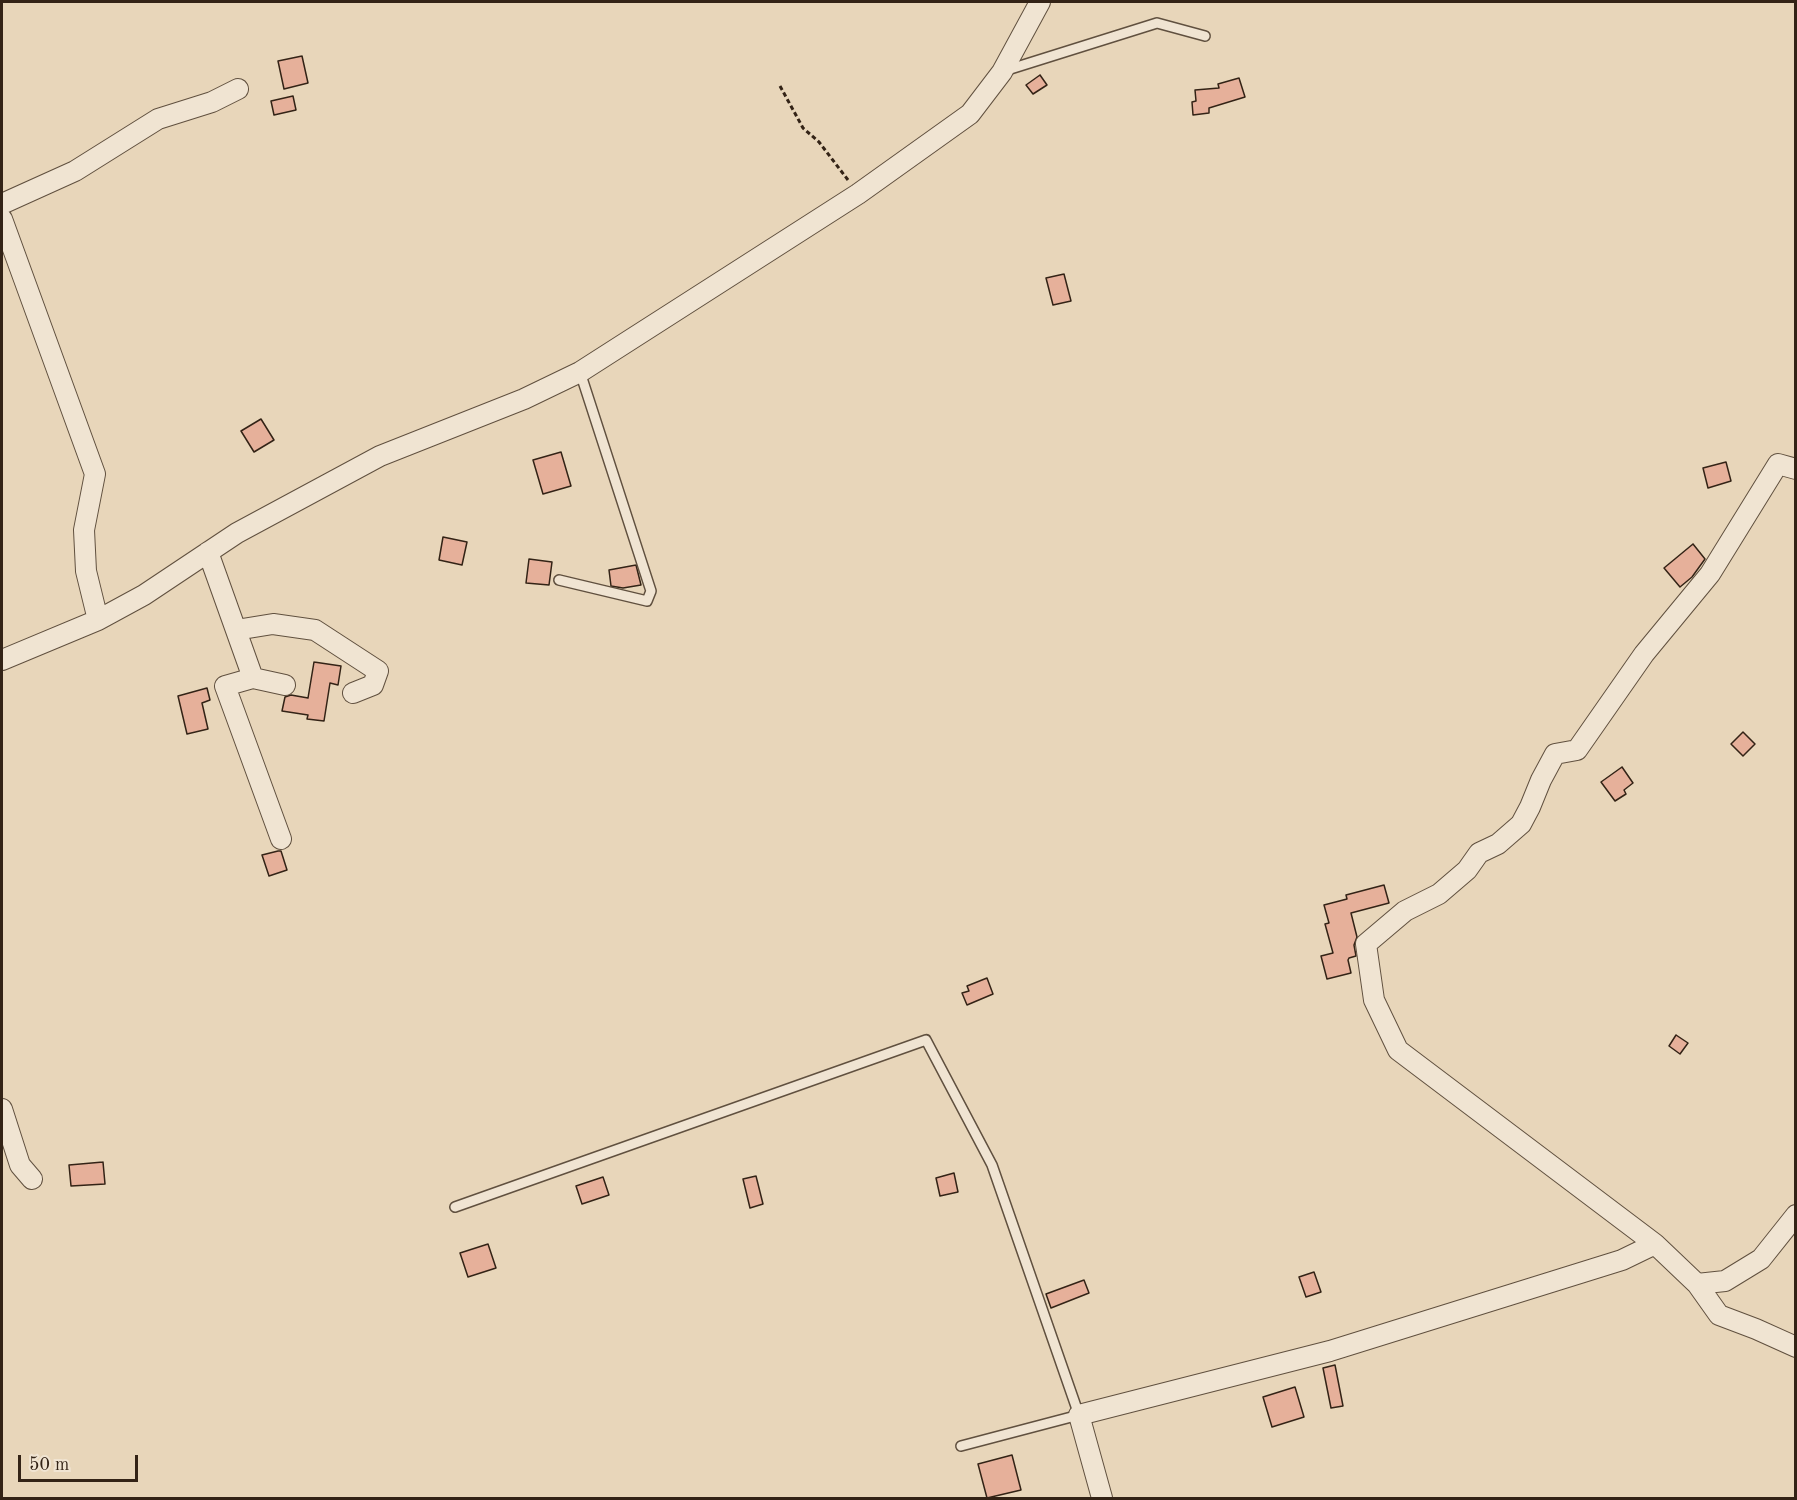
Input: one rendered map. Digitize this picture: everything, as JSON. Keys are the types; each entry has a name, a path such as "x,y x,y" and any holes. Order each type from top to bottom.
{"street":[{"path":"2,660 98,620 144,595 237,534 380,456 524,399 580,372 858,194 970,114 1002,72 1040,2"},
{"path":"2,204 75,171 158,119 212,102 238,89"},
{"path":"2,219 95,474 84,530 86,571 98,620"},
{"path":"1796,469 1778,464 1710,574 1644,654 1577,750 1555,754 1521,824 1498,844 1479,854 1467,870 1439,894 1404,911 1366,944 1374,1000 1398,1050 1655,1244 1697,1284 1719,1315 1796,1347"},
{"path":"208,552 253,678"},
{"path":"236,630 273,624 315,630 378,671 373,685 353,693"},
{"path":"281,839 225,686 253,678 285,684"},
{"path":"2,1109 20,1165 32,1179"},
{"path":"1697,1284 1725,1281 1761,1259 1796,1215"},
{"path":"1102,1498 1079,1416 1330,1351 1622,1260 1655,1244"}],"lane":[{"path":"1002,72 1156,23 1205,36"},
{"path":"559,580 647,601 651,591 580,372"},
{"path":"455,1207 926,1040 992,1165 1079,1416 961,1446"}],"path":[{"path":"780,86 804,128 819,142 858,194"}],"building":[{"path":"302,56 308,83 284,89 278,61"},
{"path":"1040,75 1047,85 1033,94 1026,85"},
{"path":"1239,78 1245,97 1209,108 1209,113 1193,115 1192,102 1196,101 1195,90 1219,88 1218,84"},
{"path":"293,96 296,110 274,115 271,101"},
{"path":"1064,274 1071,301 1053,305 1046,278"},
{"path":"261,419 274,440 254,452 241,431"},
{"path":"561,452 571,486 543,494 533,460"},
{"path":"1726,462 1731,481 1708,488 1703,468"},
{"path":"443,537 467,542 462,565 439,560"},
{"path":"1693,544 1705,559 1692,577 1680,587 1664,568"},
{"path":"529,559 552,562 549,585 526,583"},
{"path":"636,565 641,585 623,588 611,586 609,570"},
{"path":"314,662 341,666 338,685 330,683 324,721 307,719 308,715 282,711 285,697 291,695 308,698"},
{"path":"207,688 210,700 202,703 208,729 187,734 178,696"},
{"path":"1743,732 1755,744 1743,756 1731,744"},
{"path":"1622,767 1633,783 1624,790 1626,794 1615,801 1601,782"},
{"path":"281,851 287,870 269,876 262,855"},
{"path":"1384,885 1389,903 1351,913 1357,937 1354,945 1356,956 1348,960 1351,973 1327,979 1321,956 1333,953 1325,924 1329,923 1324,905 1347,899 1346,895"},
{"path":"987,978 993,994 967,1005 962,993 969,991 967,986"},
{"path":"1676,1035 1688,1043 1680,1054 1669,1046"},
{"path":"103,1162 105,1184 71,1186 69,1165"},
{"path":"954,1173 958,1192 940,1196 936,1178"},
{"path":"756,1176 763,1204 750,1208 743,1179"},
{"path":"603,1177 609,1195 582,1204 576,1186"},
{"path":"488,1244 496,1268 468,1277 460,1253"},
{"path":"1314,1272 1321,1292 1306,1297 1299,1277"},
{"path":"1084,1280 1089,1293 1051,1308 1046,1294"},
{"path":"1335,1365 1343,1406 1331,1408 1323,1368"},
{"path":"1295,1387 1304,1417 1272,1427 1263,1397"},
{"path":"1012,1455 1021,1490 987,1498 978,1464"}]}
